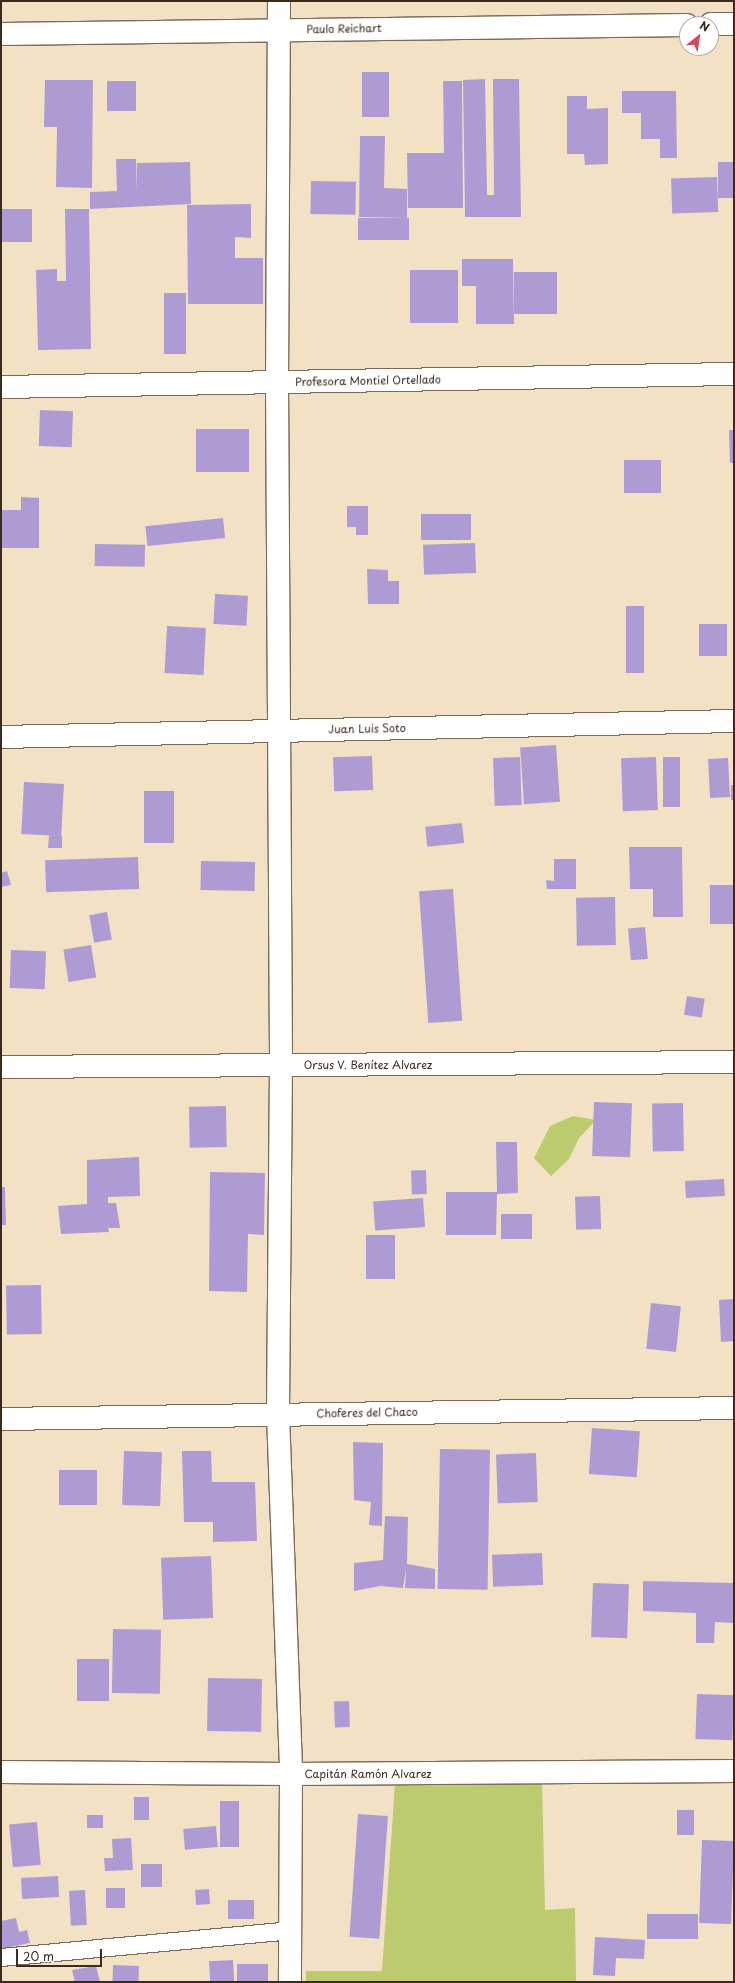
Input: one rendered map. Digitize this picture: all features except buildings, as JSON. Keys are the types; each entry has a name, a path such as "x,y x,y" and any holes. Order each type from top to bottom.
{"street":[{"path":"279,1 277,382 281,1066 278,1414 291,1774 290,1982"},
{"path":"719,24 734,24"},
{"name":"Paulo Reichart","path":"1,34 679,25"},
{"name":"Profesora Montiel Ortellado","path":"1,387 734,374"},
{"name":"Juan Luis Soto","path":"1,737 734,721"},
{"name":"Orsus V. Benítez Alvarez","path":"1,1067 734,1062"},
{"name":"Choferes del Chaco","path":"1,1419 734,1408"},
{"name":"Capitán Ramón Alvarez","path":"1,1772 291,1774 734,1771"}],"lane":[{"path":"1,1957 290,1930"}],"green space":[{"path":"573,1116 596,1120 579,1138 569,1159 551,1176 534,1158 550,1126"},
{"path":"542,1782 545,1910 575,1908 576,1982 306,1982 306,1971 382,1971 395,1784"}]}
